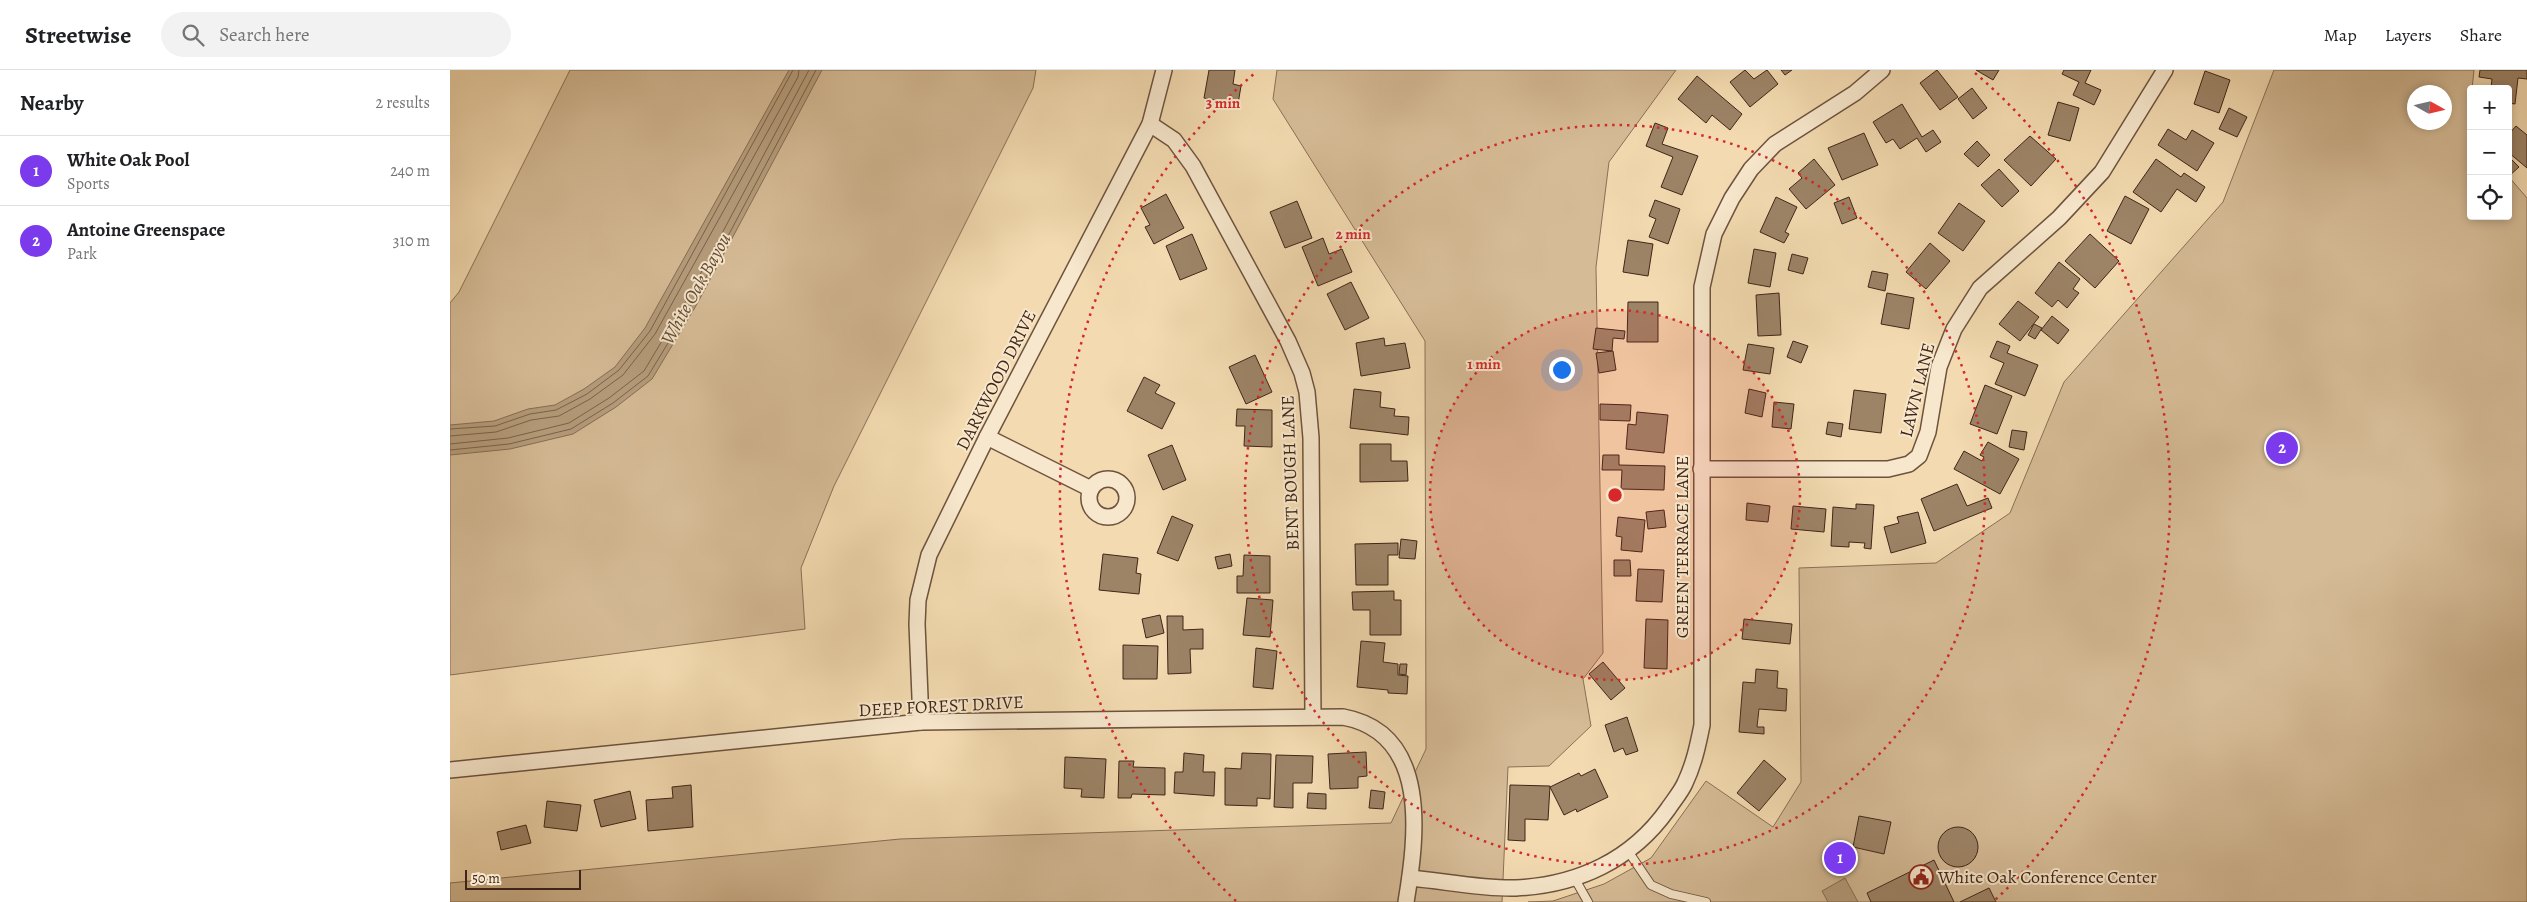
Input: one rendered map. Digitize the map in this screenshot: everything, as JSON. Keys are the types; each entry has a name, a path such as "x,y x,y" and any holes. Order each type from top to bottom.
{"street":[{"name":"DARKWOOD DRIVE","path":"921,722 917,624 923,575 938,534 1150,124 1164,70"},
{"name":"GREEN TERRACE LANE","path":"1410,878 1516,888 1575,879 1603,867 1628,852 1660,821 1684,785 1695,758 1702,725 1702,287 1714,234 1732,198 1751,169 1775,144 1855,93 1882,70"},
{"name":"LAWN LANE","path":"1701,469 1888,469 1909,464 1919,456 1928,432 1939,367 1954,329 1980,288 2059,218 2102,172 2165,70"},
{"name":"BENT BOUGH LANE","path":"1150,124 1174,140 1193,166 1288,341 1308,392 1311,438 1313,716"},
{"path":"987,437 1091,489"},
{"name":"DEEP FOREST DRIVE","path":"450,770 921,722 1342,717 1371,725 1394,745 1408,776 1414,818 1410,878 1406,902"}],"lane":[{"path":"1628,852 1651,885 1670,894 1706,902"},
{"path":"1575,879 1588,902"}],"shaded area":[{"path":"570,70 1036,70 1033,88 834,486 801,568 805,629 450,675 450,303 459,292"},
{"path":"1277,70 1676,70 1609,162 1596,267 1603,653 1583,679 1591,726 1549,766 1508,767 1502,902 450,902 450,883 900,839 1391,823 1426,749 1425,341 1273,99"},
{"path":"2274,70 2474,70 2472,85 2467,85 2467,220 2512,220 2512,181 2527,198 2527,902 1528,902 1553,901 1604,884 1651,858 1706,781 1773,827 1801,782 1799,568 1936,563 2010,513 2064,382 2223,202"}],"water":[{"name":"White Oak Bayou","path":"789,70 822,70 697,304 652,379 616,407 573,434 510,449 450,455 450,425 494,421 528,409 555,405 584,389 615,367 645,328"},
{"path":"1845,878 1858,902 1828,902 1822,891"}],"building":[{"path":"1209,70 1235,70 1233,84 1241,86 1238,104 1204,98"},
{"path":"1745,70 1754,79 1767,70 1778,84 1750,107 1730,82"},
{"path":"1781,70 1792,70 1785,75"},
{"path":"1937,70 1958,97 1940,110 1920,83"},
{"path":"1976,70 1999,70 1993,80"},
{"path":"2064,70 2091,70 2085,83 2101,90 2094,105 2073,95 2079,82 2062,74"},
{"path":"2480,70 2527,70 2527,79 2518,78 2515,104 2512,104 2512,85 2491,85 2492,79 2479,77"},
{"path":"2205,71 2230,80 2219,113 2194,104"},
{"path":"1697,76 1742,114 1730,130 1712,115 1706,123 1678,99"},
{"path":"1972,88 1987,108 1973,119 1958,99"},
{"path":"2058,102 2079,108 2070,141 2048,135"},
{"path":"1902,104 1922,137 1933,130 1941,142 1926,152 1917,138 1900,149 1893,139 1886,143 1873,122"},
{"path":"2229,108 2247,117 2237,137 2219,129"},
{"path":"1655,123 1668,128 1662,144 1698,156 1682,195 1661,187 1673,157 1646,146"},
{"path":"2516,126 2527,135 2527,168 2512,155 2512,130"},
{"path":"2168,129 2186,140 2192,130 2214,143 2197,171 2158,145"},
{"path":"1864,133 1878,165 1842,180 1828,148"},
{"path":"2030,136 2056,159 2031,186 2004,160"},
{"path":"1977,141 1990,155 1978,167 1964,154"},
{"path":"1814,159 1835,185 1806,209 1789,189 1802,178 1798,173"},
{"path":"2156,159 2181,177 2184,173 2205,187 2196,202 2177,189 2161,212 2133,192"},
{"path":"2512,160 2519,167 2512,173"},
{"path":"1999,169 2019,191 2002,207 1981,185"},
{"path":"1166,194 1184,228 1154,244 1145,227 1150,225 1141,208"},
{"path":"2125,196 2149,209 2131,244 2107,231"},
{"path":"1776,197 1797,207 1785,232 1789,234 1784,243 1760,232"},
{"path":"1849,197 1857,218 1842,224 1834,203"},
{"path":"1655,200 1680,209 1668,244 1649,237 1656,219 1649,216"},
{"path":"1297,201 1312,238 1285,248 1270,212"},
{"path":"1959,203 1985,221 1963,251 1938,233"},
{"path":"1192,234 1207,269 1180,280 1166,246"},
{"path":"2090,234 2119,261 2095,288 2065,261"},
{"path":"1323,238 1329,254 1342,249 1352,272 1318,286 1302,247"},
{"path":"1628,240 1653,244 1648,276 1623,272"},
{"path":"1930,243 1950,261 1926,289 1906,272"},
{"path":"1754,249 1776,253 1770,287 1748,283"},
{"path":"1792,254 1808,258 1803,274 1788,270"},
{"path":"2059,262 2080,279 2073,289 2079,293 2067,308 2058,300 2052,307 2035,293"},
{"path":"1872,271 1888,274 1885,291 1868,287"},
{"path":"1351,282 1369,318 1345,330 1327,294"},
{"path":"1779,293 1781,335 1758,336 1756,295"},
{"path":"1887,293 1914,298 1909,329 1881,324"},
{"path":"2018,301 2039,317 2020,341 1999,324"},
{"path":"1628,302 1658,302 1658,342 1627,342"},
{"path":"2052,316 2069,330 2058,344 2041,330"},
{"path":"2034,324 2042,328 2035,339 2028,335"},
{"path":"1596,328 1625,331 1624,339 1613,338 1612,351 1593,349"},
{"path":"1384,338 1385,346 1405,343 1410,368 1361,376 1356,343"},
{"path":"1793,341 1808,346 1801,363 1787,357"},
{"path":"1997,341 2010,346 2007,353 2038,365 2025,396 1995,384 2004,363 1990,357"},
{"path":"1748,344 1774,348 1770,374 1743,370"},
{"path":"1613,351 1616,370 1599,373 1596,353"},
{"path":"1255,355 1272,392 1246,404 1229,367"},
{"path":"1144,377 1160,385 1155,393 1175,403 1162,429 1127,411"},
{"path":"1985,385 2012,396 1997,434 1970,424"},
{"path":"1354,389 1381,392 1380,407 1395,409 1394,416 1409,417 1408,435 1350,428"},
{"path":"1749,389 1766,393 1762,417 1745,413"},
{"path":"1854,390 1886,394 1881,433 1849,429"},
{"path":"1774,402 1794,404 1791,429 1772,427"},
{"path":"1600,404 1631,405 1630,421 1600,420"},
{"path":"1237,409 1272,410 1272,447 1244,446 1245,426 1236,426"},
{"path":"1637,412 1668,415 1664,453 1626,449 1628,424 1636,425"},
{"path":"1828,422 1843,424 1841,437 1826,434"},
{"path":"2012,430 2027,432 2024,450 2009,447"},
{"path":"1988,442 2019,459 2000,494 1954,469 1964,451 1982,461 1984,457 1980,455"},
{"path":"1360,444 1391,444 1391,461 1407,461 1408,481 1360,482"},
{"path":"1172,445 1186,480 1163,490 1148,455"},
{"path":"1603,455 1619,455 1619,465 1665,466 1664,490 1621,489 1622,470 1602,470"},
{"path":"1957,484 1967,506 1988,498 1992,508 1934,531 1921,499"},
{"path":"1747,503 1770,506 1768,522 1746,520"},
{"path":"1856,504 1874,505 1871,549 1864,548 1865,543 1849,542 1849,547 1831,546 1833,507 1856,509"},
{"path":"1793,506 1826,509 1824,532 1791,529"},
{"path":"1664,510 1666,527 1648,529 1646,512"},
{"path":"1918,512 1926,543 1891,553 1884,527 1899,523 1897,517"},
{"path":"1172,516 1193,525 1178,561 1157,553"},
{"path":"1618,517 1645,520 1642,552 1621,550 1622,537 1616,536"},
{"path":"1401,539 1417,541 1415,559 1399,558"},
{"path":"1398,543 1398,555 1388,555 1388,585 1356,585 1355,544"},
{"path":"1103,554 1138,558 1136,573 1141,574 1139,594 1099,590"},
{"path":"1230,554 1232,566 1218,569 1215,557"},
{"path":"1244,555 1270,556 1270,593 1237,593 1237,576 1243,576"},
{"path":"1614,560 1630,560 1631,576 1614,576"},
{"path":"1638,569 1664,570 1662,602 1636,601"},
{"path":"1394,591 1394,600 1401,600 1401,635 1370,635 1370,610 1353,610 1352,592"},
{"path":"1247,598 1273,600 1270,637 1243,635"},
{"path":"1160,615 1164,633 1146,638 1142,619"},
{"path":"1167,616 1183,616 1183,630 1203,629 1203,649 1190,649 1191,673 1168,674"},
{"path":"1646,619 1668,620 1667,669 1644,668"},
{"path":"1744,619 1792,624 1790,644 1742,639"},
{"path":"1361,641 1385,643 1383,662 1398,664 1398,675 1408,676 1407,694 1388,693 1388,690 1357,687"},
{"path":"1123,645 1158,646 1157,679 1123,679"},
{"path":"1256,648 1277,651 1273,689 1253,687"},
{"path":"1603,662 1625,688 1611,700 1589,674"},
{"path":"1400,664 1407,664 1406,675 1399,674"},
{"path":"1756,669 1778,671 1777,688 1787,689 1786,711 1759,709 1757,727 1764,727 1764,734 1739,732 1743,682 1755,683"},
{"path":"1627,717 1638,751 1626,755 1623,748 1614,752 1605,725"},
{"path":"1366,752 1367,776 1358,777 1358,788 1330,789 1328,754"},
{"path":"1184,753 1204,755 1203,772 1215,772 1214,796 1174,793 1175,772 1183,772"},
{"path":"1242,753 1271,754 1270,799 1257,798 1257,806 1225,805 1225,768 1241,769"},
{"path":"1276,755 1313,756 1312,783 1293,783 1293,808 1274,807"},
{"path":"1065,757 1106,759 1104,798 1081,797 1082,789 1064,788"},
{"path":"1764,760 1786,779 1759,811 1737,793"},
{"path":"1119,761 1134,761 1133,767 1165,768 1165,795 1132,794 1131,798 1118,798"},
{"path":"1595,769 1608,797 1577,812 1576,809 1564,815 1550,787 1579,773 1581,776"},
{"path":"691,785 693,827 648,831 646,800 673,798 672,787"},
{"path":"1510,785 1550,786 1548,820 1525,819 1525,841 1508,840"},
{"path":"1371,790 1385,792 1383,809 1369,808"},
{"path":"630,791 636,819 601,827 594,800"},
{"path":"1308,793 1326,794 1326,809 1307,808"},
{"path":"547,801 581,805 577,831 544,827"},
{"path":"1859,816 1891,822 1884,854 1853,847"},
{"path":"526,825 531,843 501,850 497,832"},
{"path":"1958,827 1972,833 1978,847 1972,861 1958,867 1944,861 1938,847 1944,833"},
{"name":"White Oak Conference Center","path":"1934,860 1954,902 1871,902 1867,893"},
{"name":"White Oak Conference Center","path":"1989,888 1996,902 1960,902"}],"place":[{"name":"Antoine Greenspace","path":"2282,448"},
{"name":"White Oak Pool","path":"1840,858"},
{"name":"White Oak Conference Center","path":"1921,877"}]}
